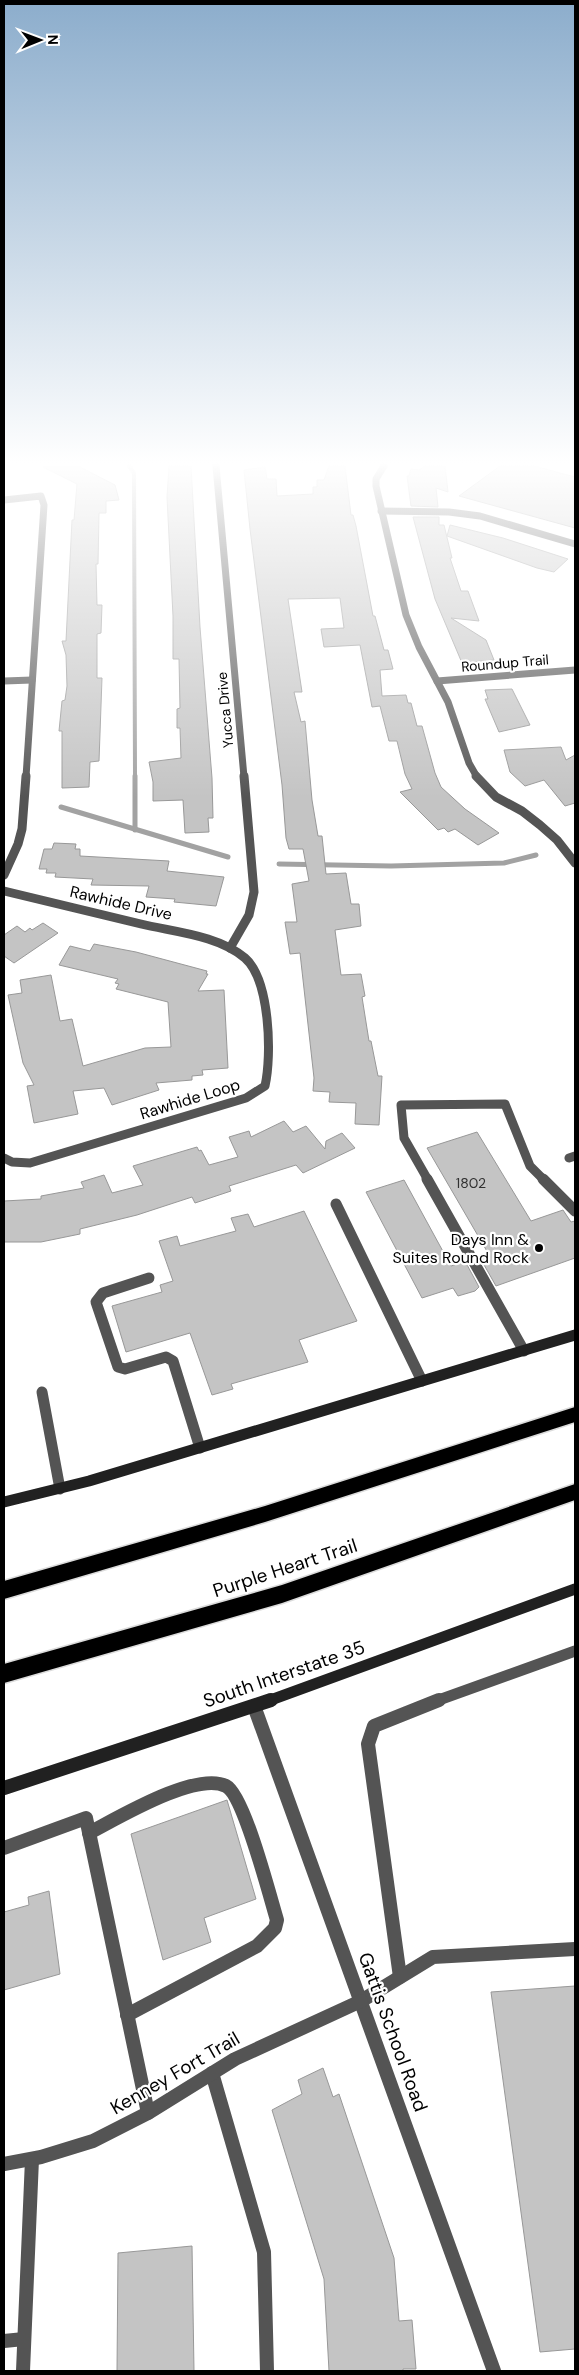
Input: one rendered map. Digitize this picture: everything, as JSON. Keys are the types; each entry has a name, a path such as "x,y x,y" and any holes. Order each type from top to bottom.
{"highway":[{"path":"4,1590 265,1514 575,1414"},
{"name":"Purple Heart Trail","path":"4,1674 282,1594 575,1492"}],"main road":[{"path":"4,1502 200,1448 575,1335"},
{"name":"South Interstate 35","path":"4,1788 254,1706 575,1589"}],"street":[{"path":"4,875 18,844 22,829 39,577"},
{"name":"Yucca Drive","path":"226,577 254,892 248,915 230,948"},
{"path":"397,577 406,615 451,710 463,741 468,763 479,780 496,797 540,825 557,840 575,863"},
{"name":"Roundup Trail","path":"437,681 575,670"},
{"path":"4,681 32,680"},
{"name":"Rawhide Drive","path":"4,891 201,938 230,948"},
{"name":"Rawhide Loop","path":"4,1158 12,1162 30,1163 246,1098 265,1086 269,1071 264,994 260,978 250,964 230,948"},
{"path":"524,1351 404,1138 401,1105 504,1104 530,1166 575,1211"},
{"path":"336,1204 422,1381"},
{"path":"148,1278 103,1293 96,1302 118,1367 126,1370 166,1357 173,1361 200,1448"},
{"path":"42,1392 60,1488"},
{"path":"400,1977 368,1744 374,1726 453,1694 575,1651"},
{"name":"Gattis School Road","path":"254,1706 494,2371"},
{"path":"89,1833 169,1792 207,1783 226,1786 236,1796 243,1812 277,1920 275,1928 263,1941 219,1968 127,2015"},
{"path":"4,1848 86,1818 148,2113"},
{"name":"Kenney Fort Trail","path":"4,2164 32,2159 93,2141 148,2113 235,2059 361,2001 433,1957 575,1949"},
{"path":"212,2073 264,2252 267,2371"},
{"path":"23,2371 32,2159"},
{"path":"4,2341 24,2340"}],"building":[{"path":"69,577 96,577 97,605 102,605 101,633 97,634 97,678 102,678 99,761 90,762 89,787 62,788 62,731 59,731 62,701 65,700 67,686 66,655 62,641 66,641"},
{"path":"171,577 197,577 212,778 213,818 208,818 209,832 185,833 183,800 153,801 153,782 149,762 181,758 180,728 177,728 177,709 180,708 179,659 173,659"},
{"path":"256,577 366,577 373,616 375,616 384,650 388,650 393,669 380,670 382,696 406,695 408,703 411,703 417,726 422,726 435,773 441,787 465,809 499,833 478,845 455,829 448,832 444,828 438,830 400,792 412,789 405,774 397,741 389,741 380,706 372,707 360,645 324,647 321,629 344,628 340,598 288,599 302,692 294,692 301,722 305,721 312,800 318,836 322,836 326,874 346,873 351,904 359,904 361,926 335,930 341,975 361,974 365,996 362,997 369,1041 371,1041 378,1076 382,1076 379,1125 355,1124 356,1103 329,1102 330,1092 313,1091 314,1078 300,953 290,954 285,922 297,922 292,884 309,881 303,849 289,849 286,838 282,785"},
{"path":"429,577 456,577 461,591 468,591 479,621 451,618 486,640 494,660 462,663 435,599"},
{"path":"512,689 530,725 499,732 485,699 488,699 485,690"},
{"path":"561,747 566,760 575,755 575,803 565,806 544,780 525,786 510,772 504,750"},
{"path":"54,843 76,844 75,849 80,849 80,856 169,861 167,871 224,877 216,906 174,902 175,899 146,897 149,886 91,885 93,879 55,877 56,873 46,873 47,869 39,869 44,849 52,849"},
{"path":"43,923 58,933 14,963 4,956 4,935 17,926 25,932"},
{"path":"94,944 136,952 207,971 206,974 208,974 198,991 224,990 228,1068 202,1070 203,1075 192,1076 192,1080 156,1083 159,1090 112,1105 104,1088 73,1091 78,1114 34,1123 27,1086 34,1085 23,1063 8,995 22,993 20,980 51,975 60,1021 72,1019 83,1066 145,1048 171,1047 168,1002 116,989 119,984 115,983 118,979 59,965 70,946 90,951"},
{"path":"284,1121 293,1132 306,1126 325,1149 326,1141 342,1133 355,1148 303,1173 296,1165 229,1186 231,1191 195,1203 192,1197 137,1215 80,1229 80,1234 41,1242 4,1242 4,1201 41,1199 41,1196 84,1188 81,1182 104,1175 112,1193 143,1185 133,1166 197,1147 199,1151 201,1150 209,1165 238,1157 229,1137 249,1131 251,1137"},
{"path":"477,1132 531,1221 563,1210 571,1222 575,1221 575,1258 496,1286 479,1256 488,1253 427,1148"},
{"path":"404,1180 451,1266 465,1261 479,1287 475,1291 458,1296 453,1288 422,1298 366,1192"},
{"path":"304,1211 357,1321 299,1340 308,1362 231,1384 233,1389 212,1395 190,1333 126,1352 112,1306 162,1292 160,1285 173,1281 159,1241 177,1236 180,1246 236,1231 231,1218 248,1214 254,1227"},
{"path":"227,1800 256,1899 204,1918 211,1942 163,1960 131,1834"},
{"path":"49,1891 60,1974 4,1990 4,1912 29,1905 28,1897"},
{"path":"575,1986 575,2349 540,2352 491,1992"},
{"path":"323,2068 333,2097 339,2094 394,2258 399,2321 412,2320 416,2369 403,2369 403,2371 329,2371 324,2279 272,2110 302,2094 298,2080"},
{"path":"192,2246 194,2371 117,2371 118,2253"}],"waterway":[{"path":"134,577 135,777"},
{"path":"135,777 135,829"},
{"path":"61,807 135,829"},
{"path":"135,829 228,857"},
{"path":"279,864 391,866 504,863 536,855"}],"place":[{"name":"Days Inn & Suites Round Rock","path":"539,1248"}]}
